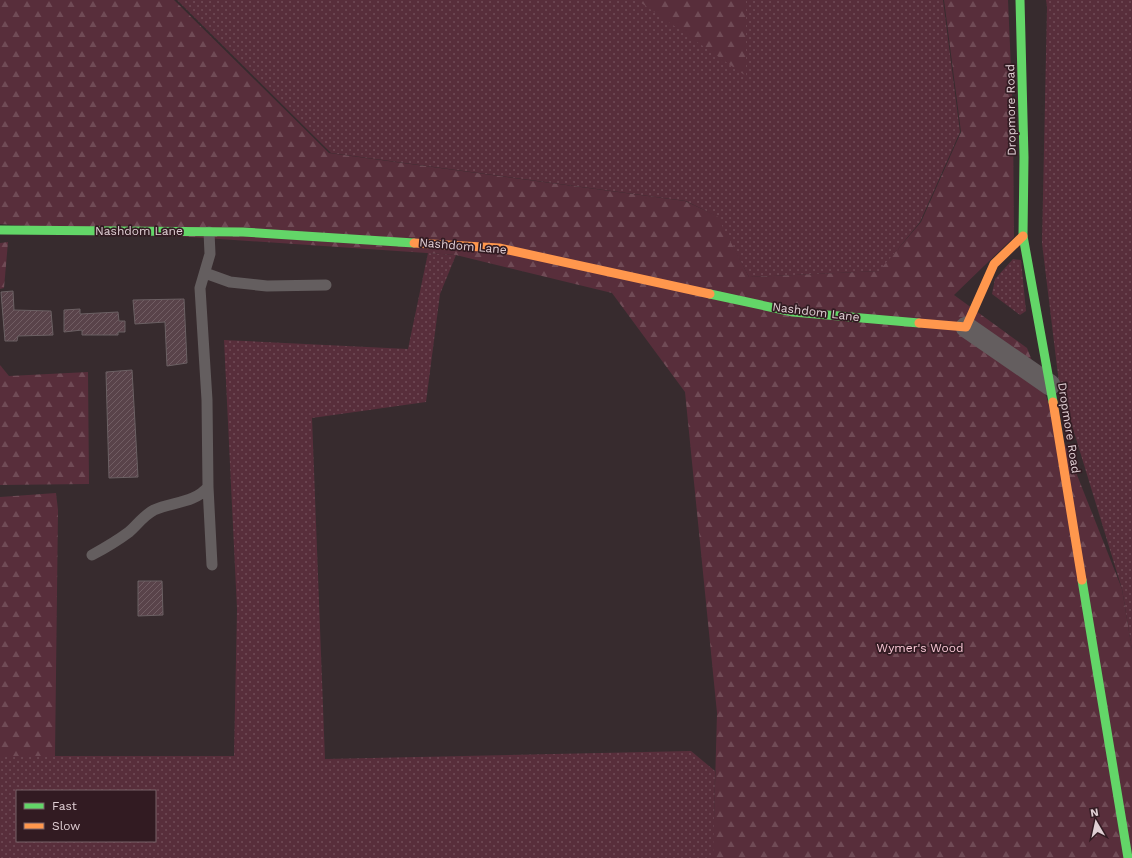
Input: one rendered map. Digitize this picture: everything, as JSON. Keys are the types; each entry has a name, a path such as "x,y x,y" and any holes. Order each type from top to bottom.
{"street":[{"name":"Dropmore Road","path":"1020,0 1024,157 1023,236 1050,385 1128,858"},
{"name":"Nashdom Lane","path":"0,230 243,232 500,248 793,312 966,327 1050,385"},
{"path":"966,327 994,264 1023,236"}],"lane":[{"path":"209,232 210,254 200,288 207,400 208,487 212,565"},
{"path":"205,273 230,282 267,286 326,285"},
{"path":"92,555 108,547 130,531 155,509 186,500 203,492 208,487"}],"green space":[{"name":"Wymer's Wood","path":"0,0 174,0 329,153 685,201 717,216 749,277 879,271 921,222 961,132 944,0 1008,0 1013,115 1014,237 954,295 1027,348 1122,589 1132,650 1132,858 713,858 717,713 685,392 612,293 456,255 0,224"},
{"path":"177,0 943,0 960,132 920,222 880,271 749,277 716,216 686,201 331,153"},
{"path":"637,0 746,0 746,76"},
{"path":"1046,0 1132,0 1132,650 1122,589 1059,383 1042,243"},
{"path":"8,242 4,288 0,289 0,243"},
{"path":"428,253 456,255 440,294 426,402 312,418 325,759 691,751 715,771 714,858 0,858 0,756 234,756 237,609 224,340 408,349"},
{"path":"1013,259 1021,260 1026,311 1020,315 992,294 995,279"},
{"path":"0,365 9,376 88,372 89,484 0,485"},
{"path":"56,493 58,510 55,756 0,756 0,497"}],"building":[{"path":"13,291 14,310 51,311 53,335 18,336 17,341 5,341 1,292"},
{"path":"184,299 187,363 167,366 165,322 135,324 133,300"},
{"path":"80,309 80,314 118,312 119,321 125,321 125,332 118,332 118,335 82,335 82,330 64,332 64,310"},
{"path":"132,370 138,477 109,478 106,372"},
{"path":"138,581 162,581 163,615 138,616"}],"traffic: fast":[{"path":"1020,0 1024,157 1023,236 1053,402"},
{"path":"0,230 243,232 414,243"},
{"path":"710,294 793,312 919,323"},
{"path":"1082,580 1128,858"}],"traffic: slow":[{"path":"919,323 966,327 994,264 1023,236"},
{"path":"414,243 499,248 710,294"},
{"path":"1053,402 1082,580"}]}
